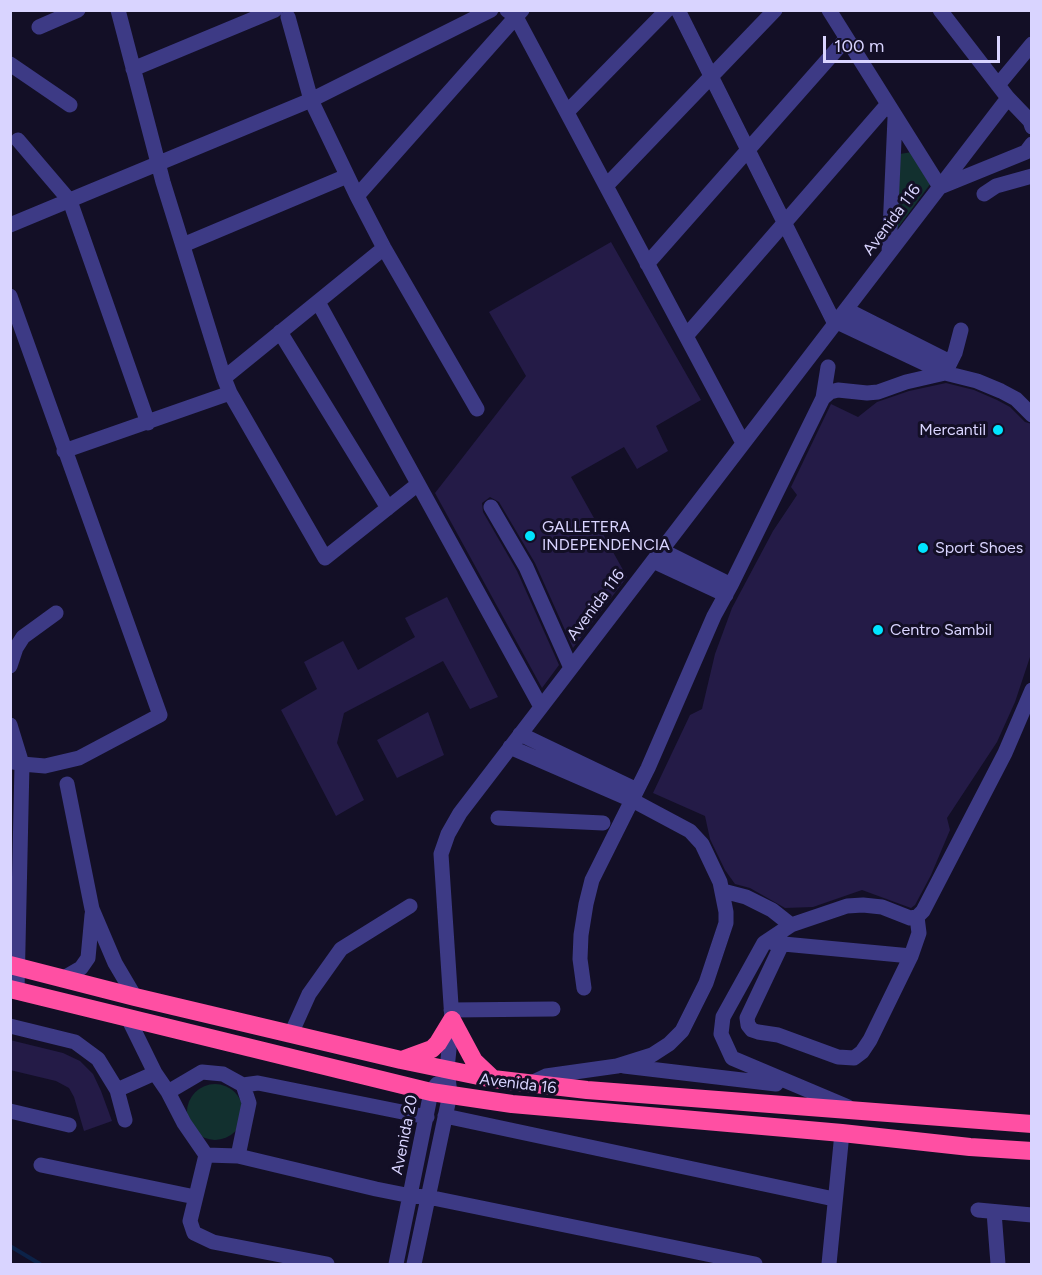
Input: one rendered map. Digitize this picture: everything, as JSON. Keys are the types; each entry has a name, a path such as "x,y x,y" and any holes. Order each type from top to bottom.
{"highway":[{"name":"Avenida 16","path":"14,966 401,1060 494,1079 529,1084 860,1112 1032,1124"},
{"name":"Avenida 16","path":"14,990 431,1092 512,1104 1032,1151"},
{"path":"401,1060 432,1049 438,1043 452,1015"},
{"path":"452,1015 474,1061 494,1079"}],"street":[{"path":"39,27 78,10"},
{"path":"118,10 158,163 224,378 230,393 325,558 418,484"},
{"path":"10,225 311,100 491,10"},
{"path":"567,112 667,10"},
{"path":"678,10 784,223 840,318 1001,391 1016,399 1032,415"},
{"path":"606,186 775,10"},
{"path":"829,10 940,187 1026,152 1032,144"},
{"path":"940,10 1032,127"},
{"path":"133,69 287,12 311,100 347,176 384,248 477,409"},
{"path":"357,196 515,13 743,443"},
{"path":"648,264 846,39"},
{"name":"Avenida 116","path":"447,1070 452,1015 441,854 448,834 460,813 510,747 940,187 1032,44"},
{"path":"10,64 70,105"},
{"path":"686,336 784,223 891,112"},
{"path":"890,253 891,112"},
{"path":"18,140 70,201 148,423"},
{"path":"183,245 347,176"},
{"path":"984,194 996,186 1032,176"},
{"path":"224,378 384,248"},
{"path":"10,296 160,715 79,758 45,766 16,762"},
{"path":"318,302 541,707"},
{"path":"823,399 830,392 838,390 878,392 947,367 955,353 961,330"},
{"path":"280,332 388,508"},
{"path":"584,988 580,935 592,880 635,795 714,616 823,399 828,367"},
{"path":"64,451 230,393"},
{"path":"491,507 526,567 571,668"},
{"path":"657,556 729,590"},
{"path":"10,666 16,648 23,637 56,613"},
{"path":"860,1112 732,1058 721,1034 723,1017 764,942 791,925 838,908 863,905 882,907 910,918 917,917 923,911 992,780 1032,690"},
{"path":"10,725 16,762 14,990"},
{"path":"520,734 635,795 690,831 709,856 723,891 726,912 726,923 714,964 682,1031 669,1044 652,1055 617,1065 546,1076 529,1084"},
{"path":"510,747 635,795"},
{"path":"67,784 92,909 115,963 135,997"},
{"path":"498,818 603,823"},
{"path":"723,891 746,897 765,906 791,925"},
{"path":"291,1034 309,994 341,949 410,906"},
{"path":"62,979 81,968 88,958 92,909"},
{"path":"782,944 747,1018 748,1025 752,1030 778,1035 841,1058 854,1058 862,1052 870,1040 911,956 919,933 917,917"},
{"path":"764,942 911,956"},
{"path":"452,1015 553,1009"},
{"path":"129,1018 155,1073 206,1155 190,1221 194,1233 213,1242 327,1264"},
{"path":"10,1026 75,1042 98,1059 117,1090 125,1120"},
{"path":"617,1065 800,1087"},
{"path":"414,1264 450,1094 447,1070"},
{"name":"Avenida 20","path":"396,1264 431,1092 447,1070"},
{"path":"168,1092 202,1072 223,1074 243,1085 258,1083 427,1117"},
{"path":"117,1090 155,1073"},
{"path":"238,1156 249,1102 243,1085"},
{"path":"10,1111 69,1125"},
{"path":"445,1116 834,1199"},
{"path":"829,1264 842,1133"},
{"path":"206,1155 238,1156 375,1190 428,1197 755,1264"},
{"path":"41,1166 195,1197"},
{"path":"978,1210 1032,1215"},
{"path":"994,1212 998,1264"}],"green space":[{"path":"912,152 931,183 894,233 900,154"},
{"path":"210,1084 220,1084 235,1092 241,1101 243,1112 241,1123 235,1132 220,1140 210,1140 199,1135 192,1128 187,1117 187,1107 192,1096 199,1089"}],"building":[{"path":"611,242 701,400 656,426 668,451 637,469 624,447 571,477 627,577 573,648 535,563 499,502 490,497 482,503 483,512 517,571 559,665 542,688 435,493 526,376 489,312"},
{"name":"Centro Sambil","path":"946,383 974,390 997,400 1010,407 1025,422 1032,424 1030,657 1015,702 997,742 947,818 950,830 931,875 915,905 911,908 862,890 813,907 785,908 750,888 735,884 725,870 710,839 705,816 653,793 690,715 702,709 715,654 732,608 773,531 797,495 791,487 831,404 858,417 877,402 909,391"},
{"path":"447,597 498,697 470,709 443,661 344,713 337,743 364,800 336,816 281,710 317,689 304,662 343,641 358,670 415,637 405,618"},
{"path":"428,712 444,755 397,778 377,740"},
{"path":"10,1040 63,1053 80,1061 93,1074 112,1121 84,1131 69,1088 56,1081 10,1070"}],"waterway":[{"path":"10,1246 40,1264"}],"place":[{"name":"Mercantil","path":"998,430"},
{"name":"GALLETERA INDEPENDENCIA","path":"530,536"},
{"name":"Sport Shoes","path":"923,548"},
{"name":"Centro Sambil","path":"878,630"}]}
